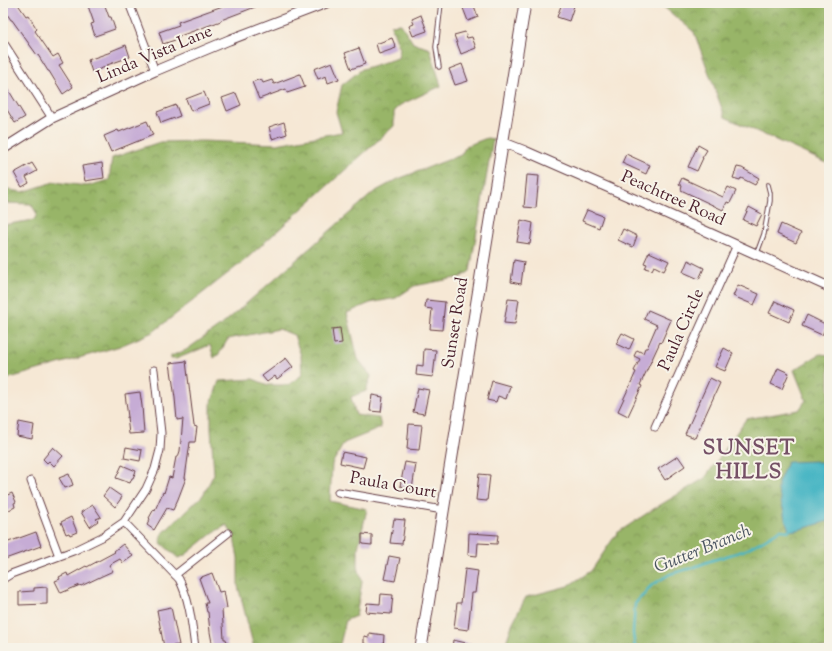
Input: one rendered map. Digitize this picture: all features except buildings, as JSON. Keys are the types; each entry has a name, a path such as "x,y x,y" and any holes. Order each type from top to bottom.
{"main road":[{"name":"Sunset Road","path":"421,648 525,3"}],"street":[{"path":"128,3 155,71"},
{"name":"Linda Vista Lane","path":"3,149 52,118 155,71 229,40 326,3"},
{"path":"3,42 52,118"},
{"name":"Peachtree Road","path":"502,142 526,151 829,287"},
{"name":"Paula Circle","path":"655,427 737,245"},
{"path":"3,579 11,574 90,543 102,537 124,522 146,489 155,469 160,450 161,433 154,370"},
{"path":"31,481 59,556"},
{"name":"Paula Court","path":"338,492 443,510"},
{"path":"124,522 179,579 184,589 188,605 195,648"},
{"path":"175,575 228,533"}],"lane":[{"path":"439,67 436,47 441,3"},
{"path":"757,254 764,234 770,201 768,185"}],"green space":[{"path":"659,3 829,3 829,164 725,117 694,32"},
{"path":"401,24 413,43 430,49 441,86 400,105 394,112 394,126 245,260 153,332 120,346 3,380 3,225 34,220 37,214 31,204 3,203 3,189 23,192 54,182 87,186 109,180 112,158 160,142 202,141 277,144 342,132 336,112 342,85 362,69 398,58 400,49 391,25"},
{"path":"487,138 493,139 470,271 461,277 414,286 396,298 370,303 347,313 358,359 371,376 366,391 351,397 356,415 379,418 381,428 344,443 332,464 330,501 367,509 358,548 358,567 362,582 356,616 346,620 339,648 254,648 238,586 238,558 234,537 227,525 214,532 184,556 178,558 161,543 161,535 203,495 214,474 211,404 219,381 253,379 268,385 288,385 302,375 301,356 294,335 279,329 228,339 219,354 214,358 210,345 176,359 171,359 171,356 186,350 224,323 374,192 398,179 461,155 466,146"},
{"path":"820,354 829,355 829,648 504,648 513,622 526,597 568,586 591,571 617,533 705,478 746,419 799,410 806,400 794,370"}],"water":[{"path":"815,461 829,466 829,521 798,530 789,531 778,491 778,483 787,462"}],"waterway":[{"name":"Gutter Branch","path":"635,648 633,633 635,604 652,585 670,574 743,551 780,530 789,531 791,528"}],"district":[{"name":"SUNSET HILLS","path":"749,461"}]}
